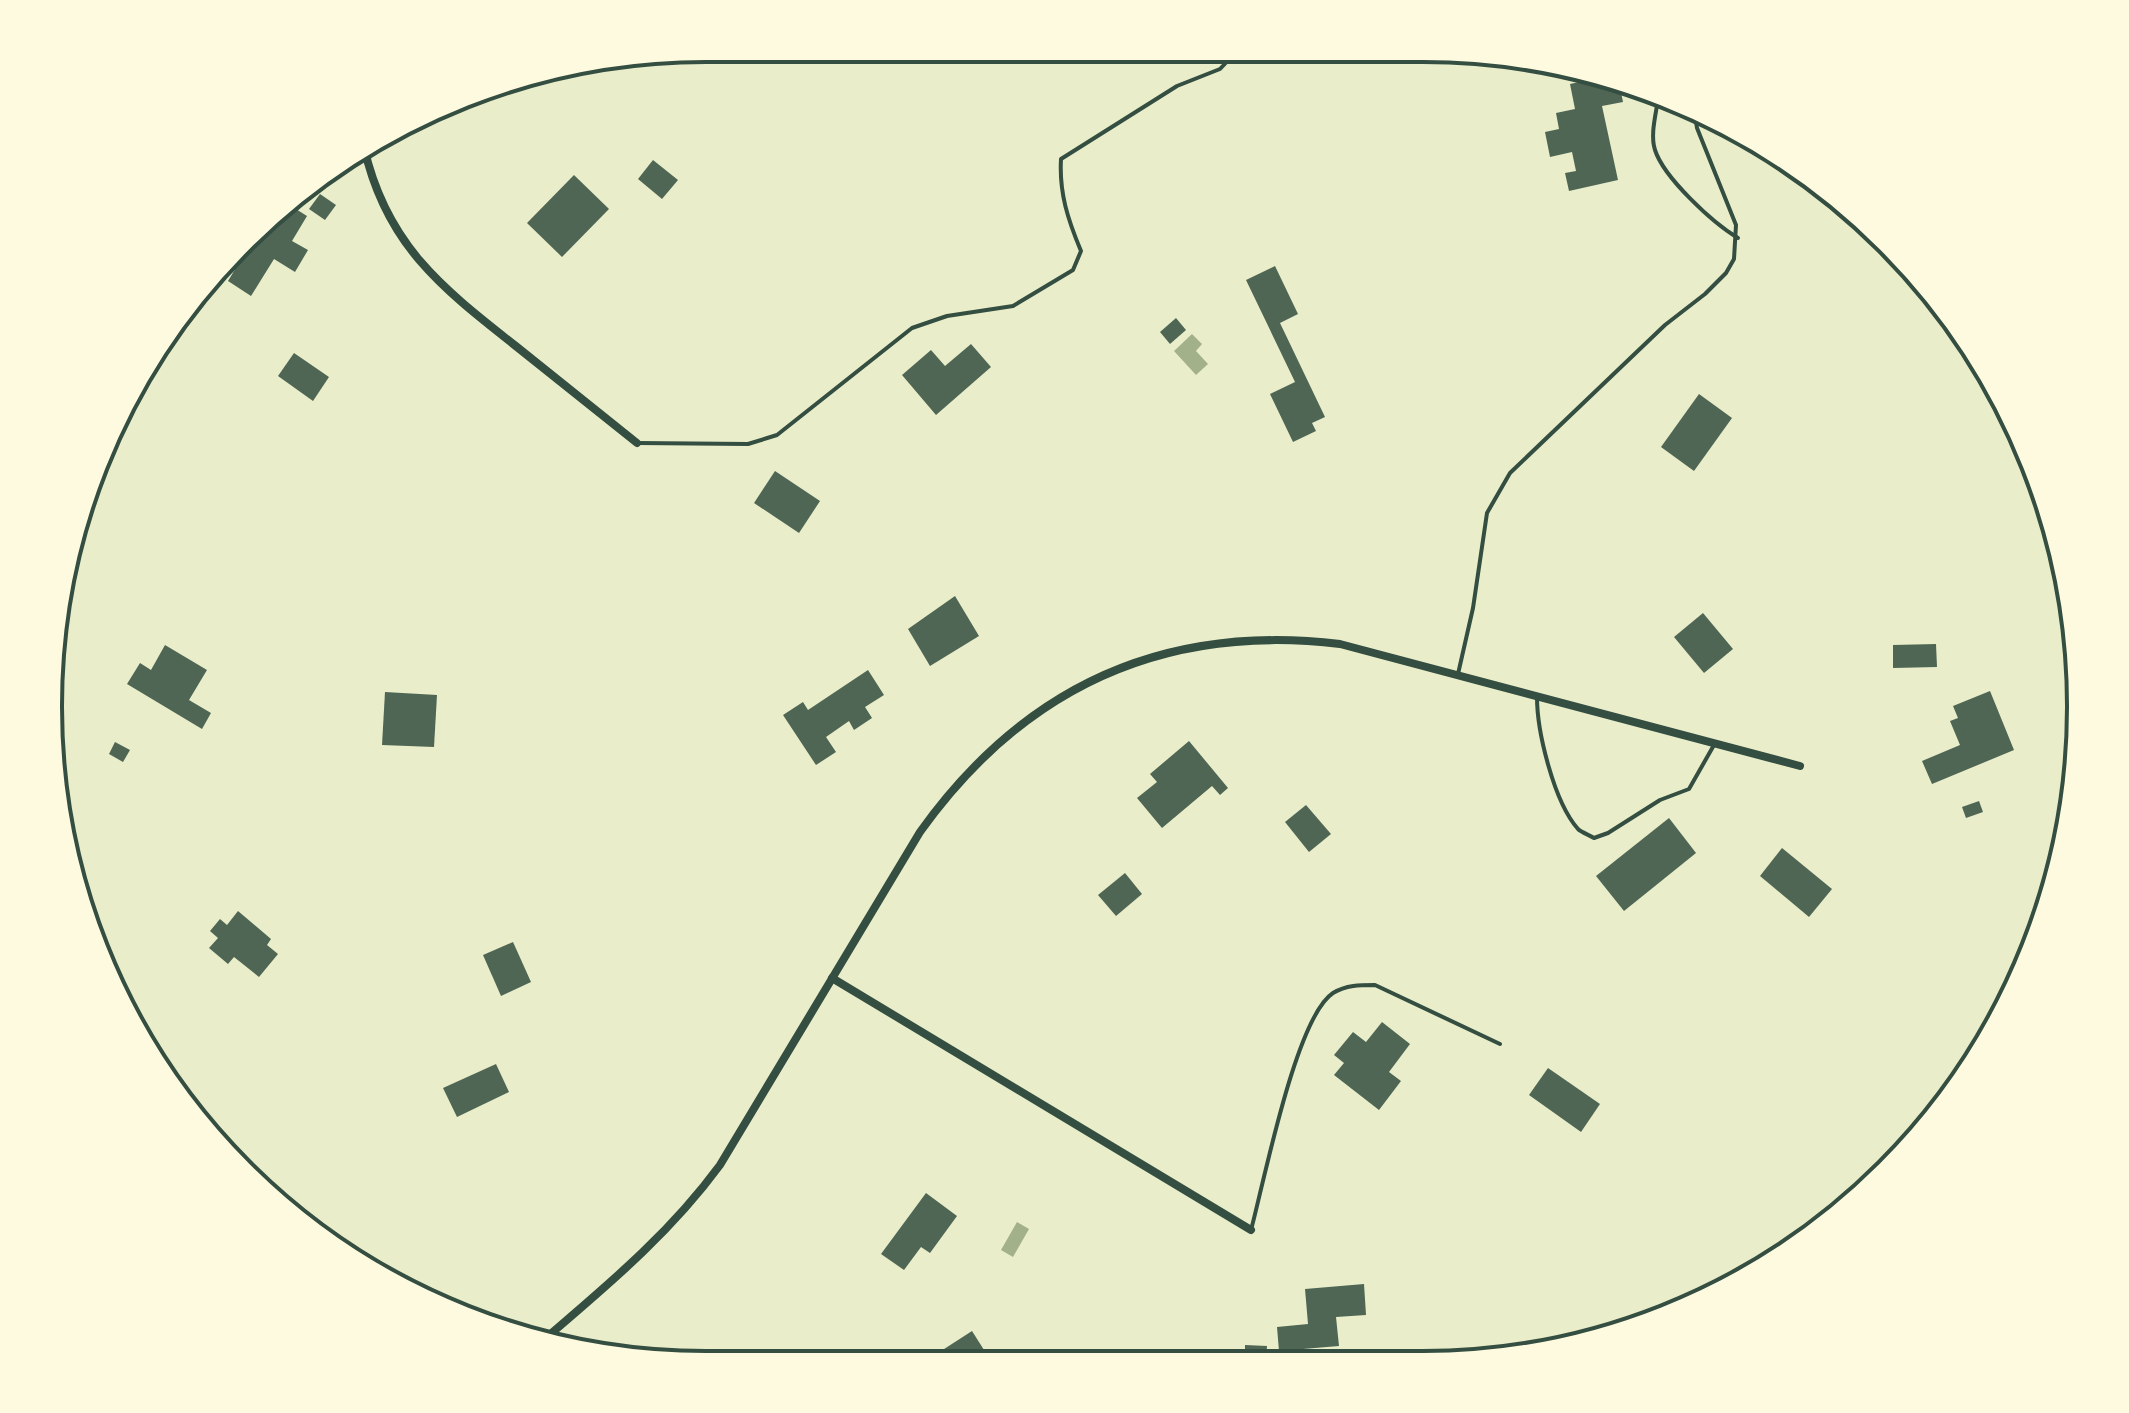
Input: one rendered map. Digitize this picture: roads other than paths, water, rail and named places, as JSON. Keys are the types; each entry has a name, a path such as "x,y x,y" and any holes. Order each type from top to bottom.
{"street":[{"path":"368,158 386,214 423,267 454,297 637,443"},
{"path":"553,1332 636,1261 695,1199 720,1165 944,798 1003,737 1083,684 1172,651 1256,639 1340,644 1800,766"},
{"path":"832,978 1251,1230"}],"lane":[{"path":"637,443 748,444 777,435 912,328 947,316 1013,306 1073,270 1081,251 1068,221 1060,182 1061,159 1177,86 1220,69 1227,62"},
{"path":"1657,107 1654,149 1663,165 1714,220 1738,238"},
{"path":"1458,674 1473,608 1487,513 1510,473 1665,325 1726,273 1738,238 1699,124"},
{"path":"1537,695 1537,718 1556,787 1578,829 1594,838 1689,789 1715,743"},
{"path":"1251,1230 1287,1080 1320,1008 1332,994 1353,985 1375,985 1500,1044"}]}
